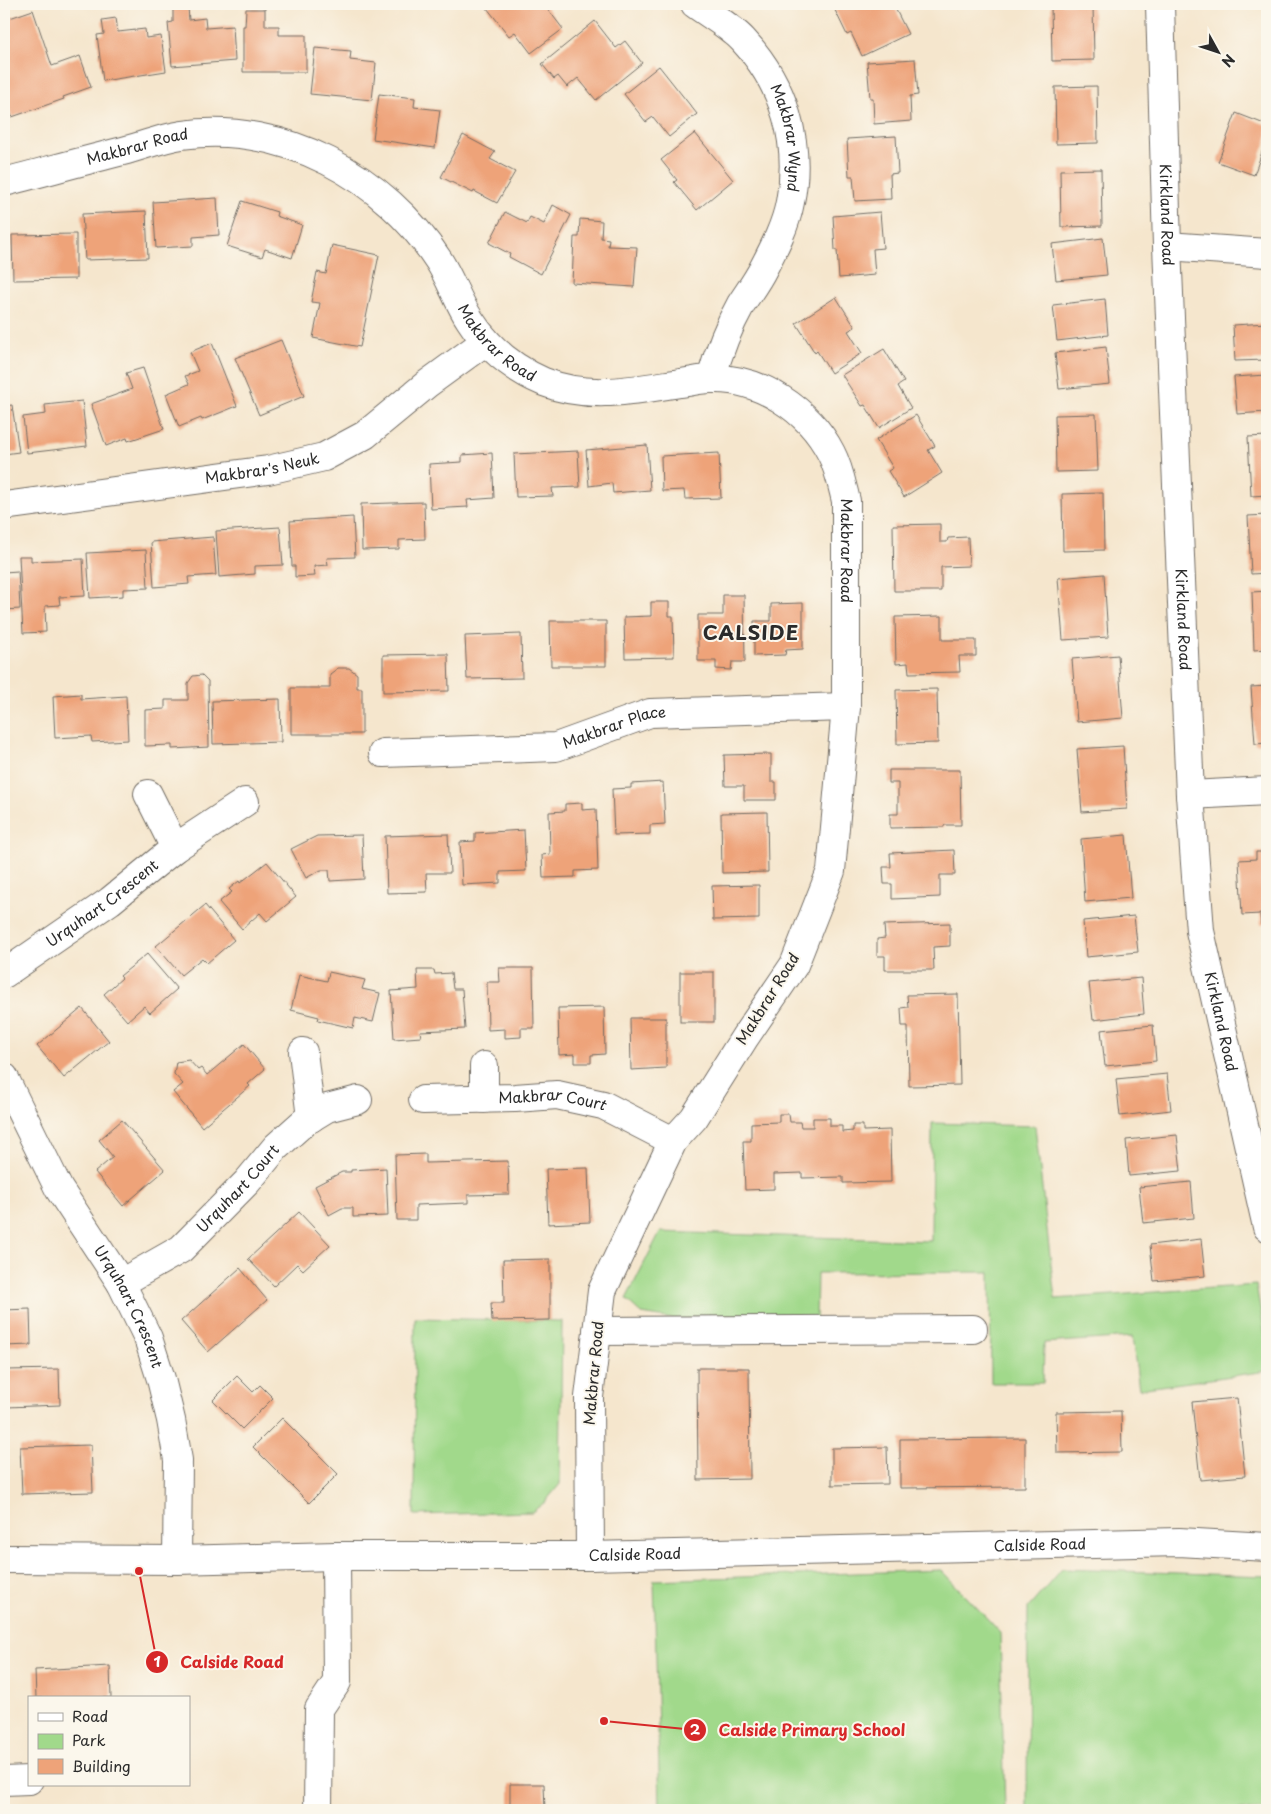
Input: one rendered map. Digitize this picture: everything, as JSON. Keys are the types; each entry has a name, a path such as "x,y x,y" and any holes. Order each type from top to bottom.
{"street":[{"name":"Makbrar Wynd","path":"695,4 742,39 759,59 774,82 792,132 794,158 794,181 784,225 762,271 740,306 716,359 711,378"},
{"name":"Kirkland Road","path":"1160,4 1167,246 1190,795 1200,931 1266,1220"},
{"name":"Makbrar Road","path":"4,182 180,135 217,132 280,142 310,152 338,166 365,182 393,206 419,232 440,262 470,319 486,341 504,358 523,371 544,382 571,390 600,393 614,393 711,378 735,381 759,388 780,398 800,412 818,432 831,453 841,477 846,502 846,707 831,871 794,965 745,1037 694,1118 673,1141 602,1291 589,1398 590,1556"},
{"path":"1167,246 1267,253"},
{"name":"Makbrar's Neuk","path":"4,506 268,470 324,457 365,435 427,384 486,341"},
{"name":"Makbrar Place","path":"383,753 556,747 650,713 846,707"},
{"path":"1190,795 1267,791"},
{"path":"148,794 174,848"},
{"name":"Urquhart Crescent","path":"4,974 110,901 174,848 245,802"},
{"path":"303,1052 311,1118"},
{"path":"484,1066 484,1099"},
{"name":"Urquhart Crescent","path":"4,1076 59,1189 121,1283 148,1338 161,1379 178,1460 177,1560"},
{"name":"Makbrar Court","path":"423,1100 557,1095 603,1105 673,1141"},
{"name":"Urquhart Court","path":"121,1283 181,1249 247,1182 276,1147 304,1122 327,1108 358,1100"},
{"path":"597,1331 973,1329"},
{"name":"Calside Road","path":"4,1559 177,1560 336,1556 590,1556 1179,1542 1267,1547"},
{"path":"318,1810 319,1709 337,1682 336,1556"},
{"path":"4,1781 28,1780"}],"green space":[{"path":"932,1123 1035,1126 1055,1299 1256,1285 1267,1347 1267,1371 1139,1389 1132,1337 1044,1343 1043,1383 991,1383 990,1272 817,1273 816,1322 672,1319 642,1314 626,1299 660,1232 931,1241"},
{"path":"415,1318 562,1321 560,1484 545,1502 532,1512 414,1515"},
{"path":"1062,1569 1267,1576 1267,1810 1027,1810 1028,1608"},
{"path":"941,1570 1000,1632 1005,1810 660,1810 654,1580"}],"building":[{"path":"491,4 544,4 563,29 531,53 515,32 509,36 487,8"},
{"path":"832,4 893,4 908,34 862,56 851,33 847,35"},
{"path":"1051,4 1093,4 1094,60 1052,61"},
{"path":"188,7 189,20 205,18 206,28 233,26 235,61 172,66 168,23 173,22 173,8"},
{"path":"246,9 265,9 265,26 279,26 279,35 306,35 306,72 243,72 243,26 245,26"},
{"path":"33,10 52,66 80,56 91,87 63,97 64,99 12,117 4,95 4,20"},
{"path":"116,18 118,32 145,29 146,38 161,36 166,71 103,81 97,35 104,34 102,20"},
{"path":"595,21 616,48 625,41 642,63 596,100 578,78 567,87 558,76 554,79 542,64"},
{"path":"315,48 351,51 350,60 376,63 372,100 310,94"},
{"path":"915,59 918,95 910,96 911,121 874,124 873,98 870,98 867,62"},
{"path":"659,66 697,114 669,137 653,117 646,122 624,94"},
{"path":"1097,86 1098,143 1056,144 1055,87"},
{"path":"379,94 415,98 414,107 440,110 435,148 373,139"},
{"path":"1236,113 1267,125 1267,138 1254,175 1218,162"},
{"path":"695,133 733,180 697,210 674,182 677,180 661,160"},
{"path":"463,135 495,152 490,159 515,172 497,203 441,177"},
{"path":"896,136 898,173 890,174 891,199 855,201 853,176 849,176 847,139"},
{"path":"1101,169 1102,226 1061,227 1060,170"},
{"path":"217,198 219,235 193,237 193,246 156,248 153,202"},
{"path":"242,201 277,212 276,216 302,225 292,258 265,249 262,257 227,246"},
{"path":"553,205 571,215 541,274 509,257 510,254 489,243 505,212 527,223 530,217 544,224"},
{"path":"146,211 148,258 85,260 82,214"},
{"path":"880,212 883,248 873,249 875,275 839,278 833,216"},
{"path":"580,219 602,221 601,238 609,239 608,246 637,247 634,287 572,283 574,237 579,237"},
{"path":"76,234 76,279 13,280 12,235"},
{"path":"1103,238 1107,275 1056,280 1052,244"},
{"path":"5,242 6,293 4,293"},
{"path":"332,245 379,255 360,347 313,338 320,303 311,302 317,272 326,274"},
{"path":"836,297 855,327 848,331 862,353 831,373 817,351 815,353 796,323"},
{"path":"1105,299 1108,335 1057,341 1053,305"},
{"path":"1267,323 1267,360 1235,361 1233,325"},
{"path":"281,340 304,396 259,415 235,358"},
{"path":"212,343 237,406 179,427 166,394 189,384 185,376 198,371 190,352"},
{"path":"1106,347 1110,384 1059,389 1055,353"},
{"path":"884,349 904,382 898,386 911,408 879,428 865,405 862,406 842,375"},
{"path":"143,368 164,429 128,441 127,438 106,446 91,404 132,389 126,373"},
{"path":"1267,375 1267,412 1237,414 1234,377"},
{"path":"82,401 87,446 27,453 23,417 46,414 45,405"},
{"path":"12,405 19,452 4,454 4,406"},
{"path":"1096,414 1098,471 1056,472 1055,415"},
{"path":"916,415 935,446 928,450 942,473 904,497 888,471 893,468 876,440"},
{"path":"1267,436 1267,495 1251,496 1248,437"},
{"path":"647,445 650,490 613,493 612,483 589,486 586,450"},
{"path":"578,451 580,487 552,488 553,496 516,497 514,454"},
{"path":"492,453 494,498 467,500 468,507 431,509 429,464 462,462 462,455"},
{"path":"719,453 721,498 685,499 684,490 662,491 661,456"},
{"path":"1103,493 1104,550 1063,551 1062,494"},
{"path":"424,502 425,539 399,540 399,549 362,550 361,504"},
{"path":"1267,515 1267,573 1251,574 1248,516"},
{"path":"353,517 355,557 327,558 328,565 314,566 315,576 295,577 295,566 292,566 290,521"},
{"path":"940,524 940,542 947,542 948,538 968,537 969,566 941,567 941,591 894,591 893,525"},
{"path":"280,527 283,565 255,566 255,574 219,577 216,531"},
{"path":"213,537 216,575 188,577 189,584 154,587 151,542"},
{"path":"146,550 148,588 123,589 123,596 90,598 87,553"},
{"path":"19,556 31,556 31,561 83,559 85,596 59,597 60,605 45,606 46,632 23,633"},
{"path":"18,571 20,609 4,610 4,572"},
{"path":"1104,574 1108,637 1063,640 1058,578"},
{"path":"1267,591 1267,649 1254,650 1252,592"},
{"path":"723,595 744,595 745,662 732,662 731,670 716,669 716,661 698,661 698,615 723,615"},
{"path":"651,602 669,602 669,616 673,616 674,657 625,658 624,617 651,616"},
{"path":"803,603 803,649 786,650 785,655 754,656 754,621 771,621 771,604"},
{"path":"942,616 942,640 976,640 976,656 959,656 960,672 909,673 908,663 896,664 895,617"},
{"path":"550,621 606,621 606,666 551,666"},
{"path":"521,634 522,678 467,679 465,636"},
{"path":"448,654 449,691 383,692 383,655"},
{"path":"1118,655 1123,718 1077,722 1072,659"},
{"path":"338,668 349,668 357,674 357,688 362,688 362,734 291,734 291,688 330,688 330,674"},
{"path":"202,675 208,681 209,747 172,749 172,745 145,746 145,710 165,709 165,700 188,700 188,683 193,676"},
{"path":"1267,686 1267,743 1255,744 1251,687"},
{"path":"937,689 938,743 897,744 896,690"},
{"path":"81,694 81,699 126,696 128,740 92,742 91,736 55,738 53,696"},
{"path":"280,699 281,742 213,744 212,701"},
{"path":"1123,746 1127,809 1082,812 1077,749"},
{"path":"771,754 771,782 776,782 776,800 744,800 744,786 725,786 724,755"},
{"path":"889,770 960,770 961,825 890,828 890,814 898,814 898,783 889,783"},
{"path":"663,782 665,824 650,825 650,834 614,835 612,789 631,788 631,784"},
{"path":"582,803 582,810 596,809 598,870 575,871 575,877 543,878 542,855 550,854 549,812 565,811 565,804"},
{"path":"767,812 768,872 722,873 721,813"},
{"path":"524,830 526,871 500,872 500,883 462,885 460,842 475,841 475,833"},
{"path":"448,834 450,873 426,873 427,892 387,893 385,836"},
{"path":"362,835 364,879 330,881 329,870 321,870 306,878 291,849 317,836"},
{"path":"1126,835 1131,898 1085,902 1081,839"},
{"path":"954,850 955,875 940,875 940,897 892,899 892,884 884,884 883,867 891,867 890,853"},
{"path":"1256,852 1267,852 1267,924 1261,925 1260,914 1242,915 1239,860 1256,859"},
{"path":"267,862 296,897 267,921 260,913 242,929 219,902 232,892 229,889"},
{"path":"759,885 759,919 713,920 712,886"},
{"path":"205,905 234,940 207,963 202,958 181,975 156,946"},
{"path":"1134,916 1138,952 1086,957 1083,921"},
{"path":"950,923 950,946 933,947 934,970 885,970 885,956 877,956 877,939 885,938 884,925"},
{"path":"147,954 177,989 150,1013 144,1006 127,1021 104,994 122,978 120,976"},
{"path":"499,968 533,968 534,1028 521,1028 521,1037 505,1038 505,1029 488,1030 487,982 500,982"},
{"path":"417,970 434,970 435,974 451,973 453,989 462,989 465,1029 420,1031 421,1037 394,1039 391,991 418,989"},
{"path":"329,972 365,980 362,989 380,993 373,1022 355,1018 353,1028 318,1020 319,1017 291,1010 299,975 327,981"},
{"path":"680,972 714,972 714,1022 680,1022"},
{"path":"1141,978 1144,1014 1093,1020 1089,983"},
{"path":"958,994 960,1085 909,1086 908,1026 902,1026 901,1008 908,1007 907,995"},
{"path":"604,1007 605,1054 591,1055 591,1063 575,1063 575,1054 559,1055 558,1008"},
{"path":"82,1008 109,1041 64,1078 37,1046"},
{"path":"630,1018 666,1018 666,1068 631,1070"},
{"path":"1153,1025 1156,1061 1105,1066 1101,1030"},
{"path":"244,1044 265,1069 248,1084 250,1086 202,1127 173,1092 183,1084 174,1074 176,1062 189,1060 198,1070 201,1068 207,1075"},
{"path":"1167,1074 1171,1110 1120,1116 1116,1079"},
{"path":"779,1114 789,1114 790,1122 800,1122 801,1127 813,1127 813,1118 830,1118 830,1126 842,1126 842,1132 853,1131 853,1125 863,1125 863,1131 890,1130 891,1182 843,1183 843,1177 802,1178 802,1173 774,1174 774,1189 745,1190 743,1141 751,1141 751,1123 779,1122"},
{"path":"122,1120 165,1170 123,1206 95,1172 113,1157 99,1140"},
{"path":"1177,1135 1181,1171 1129,1176 1126,1140"},
{"path":"426,1154 426,1163 508,1161 509,1194 468,1195 468,1203 416,1205 416,1220 397,1220 395,1155"},
{"path":"386,1168 388,1216 353,1217 353,1208 342,1208 329,1215 315,1186 342,1172"},
{"path":"588,1168 590,1222 548,1224 546,1169"},
{"path":"1191,1182 1194,1218 1143,1223 1139,1187"},
{"path":"299,1212 330,1245 303,1270 297,1264 274,1286 248,1259"},
{"path":"1201,1239 1205,1276 1154,1281 1150,1245"},
{"path":"550,1259 550,1320 492,1321 491,1303 504,1303 503,1260"},
{"path":"240,1268 267,1300 208,1352 181,1321"},
{"path":"30,1309 31,1345 4,1346 4,1310"},
{"path":"697,1368 749,1368 750,1479 698,1480"},
{"path":"59,1369 60,1405 7,1407 6,1370"},
{"path":"237,1376 253,1392 260,1385 273,1398 242,1429 213,1400"},
{"path":"1237,1398 1245,1476 1200,1480 1192,1402"},
{"path":"1121,1411 1122,1452 1057,1453 1056,1412"},
{"path":"282,1418 338,1474 309,1503 253,1447"},
{"path":"1025,1438 1025,1487 900,1488 900,1439"},
{"path":"91,1445 93,1492 22,1494 20,1447"},
{"path":"887,1447 888,1484 832,1485 832,1448"},
{"path":"110,1666 111,1696 36,1696 35,1670"},
{"path":"510,1784 544,1784 545,1810 510,1810"}],"place":[{"name":"Calside Road","path":"139,1571"},
{"name":"Calside Primary School","path":"604,1721"}],"district":[{"name":"CALSIDE","path":"751,633"}]}
